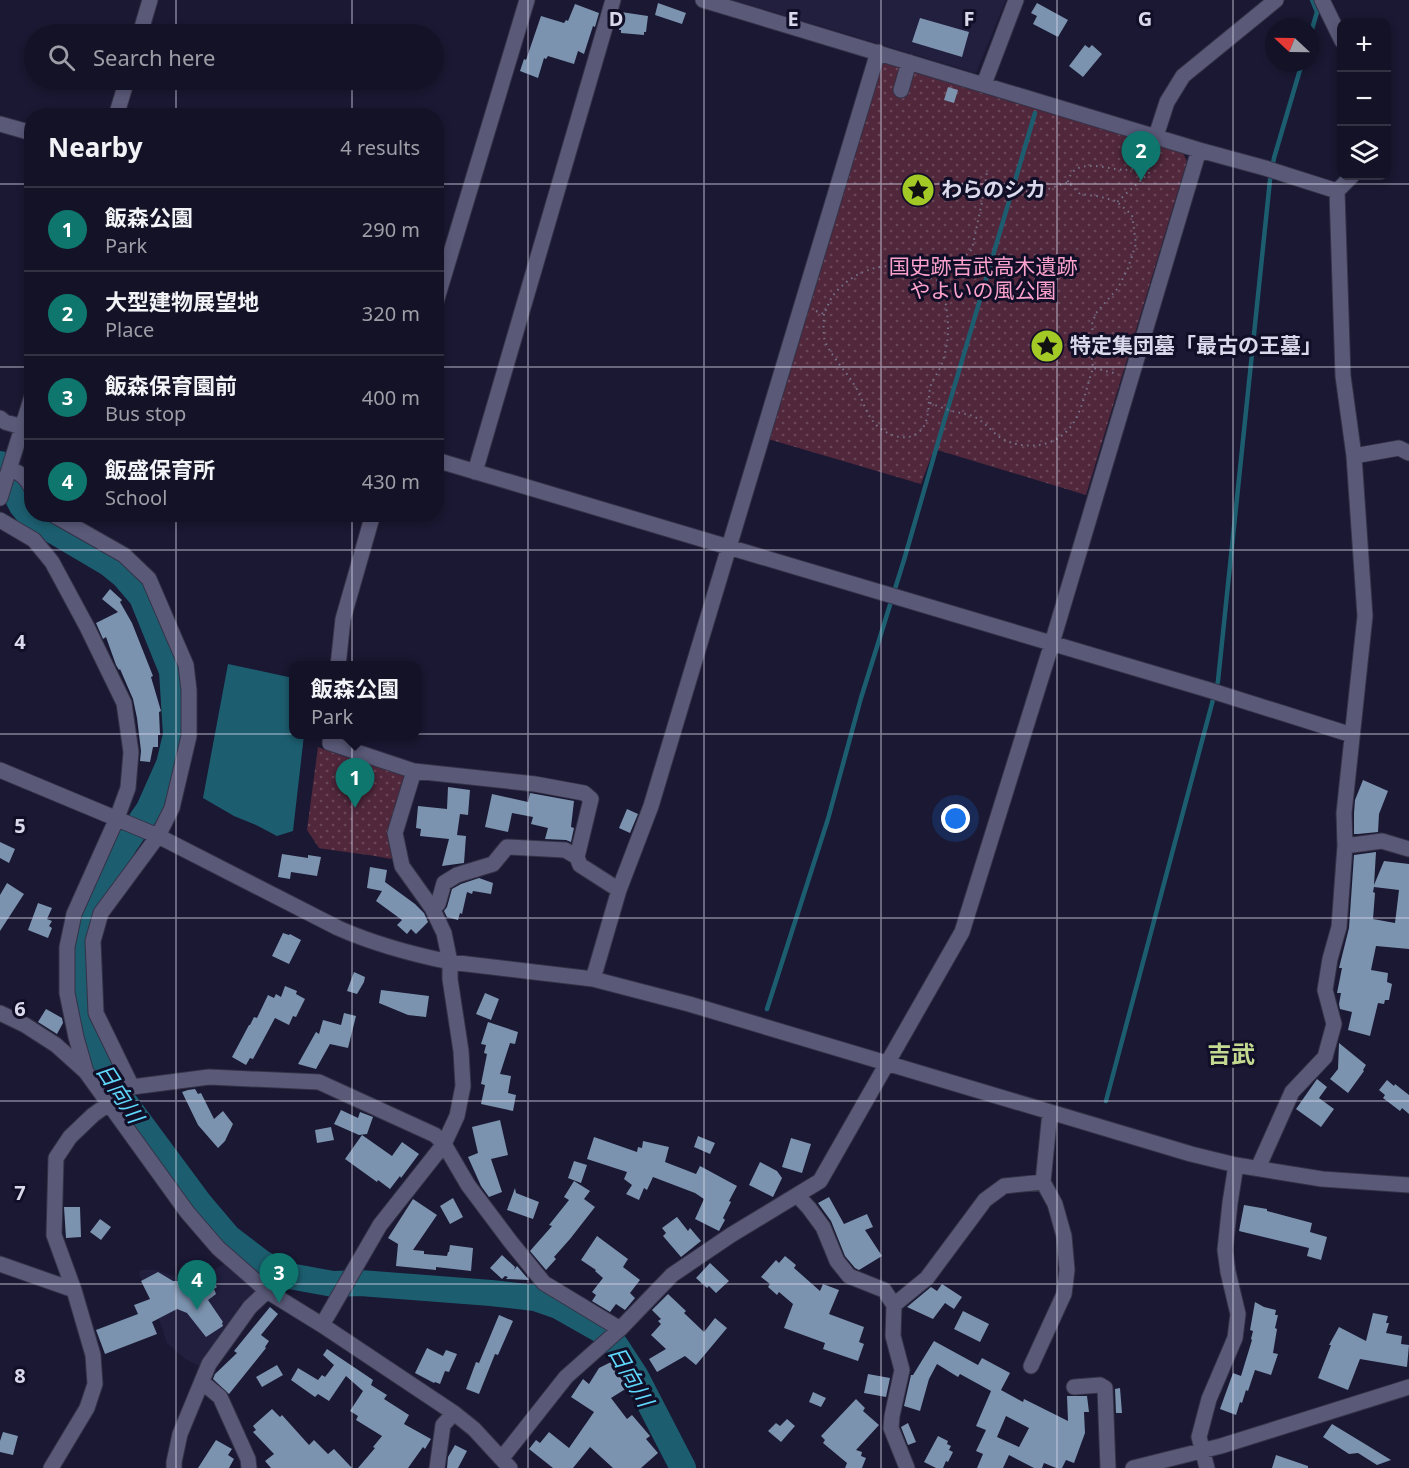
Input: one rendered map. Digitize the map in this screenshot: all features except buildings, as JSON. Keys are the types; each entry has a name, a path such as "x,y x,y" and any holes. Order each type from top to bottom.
{"street":[{"path":"143,24 150,0"},
{"path":"444,275 527,0"},
{"path":"475,472 613,0"},
{"path":"703,0 1337,191"},
{"path":"984,84 1016,0"},
{"path":"1156,136 1167,102 1183,76 1276,0"},
{"path":"1322,0 1337,32"},
{"path":"593,979 619,890 651,806 878,52"},
{"path":"901,90 909,62"},
{"path":"118,108 124,90"},
{"path":"0,124 24,131"},
{"path":"0,1014 25,1025 56,1045 86,1072 187,1212 218,1248 267,1291 454,1413 474,1429 506,1463 566,1377 620,1329 672,1275 731,1235 820,1181 962,932 1052,643 1199,150"},
{"path":"1258,1168 1292,1092 1325,1057 1334,1024 1325,990 1330,959 1339,927 1345,846 1344,813 1365,616 1354,456 1343,376 1337,191 1348,180"},
{"path":"0,418 5,422 22,427"},
{"path":"1,491 24,421"},
{"path":"1354,456 1406,448"},
{"path":"444,462 1052,643 1352,735"},
{"path":"10,467 24,477"},
{"path":"0,520 34,540 52,562 124,703 131,752 128,788 120,820 74,914 67,947 67,993 86,1072"},
{"path":"66,522 124,555 149,579 186,665 189,690 189,736 172,808 152,834 101,914 93,941 96,1013 132,1087"},
{"path":"339,661 343,619 371,522"},
{"path":"330,739 330,743 414,771 535,784 584,793 591,799 577,857 580,865 619,890"},
{"path":"0,770 152,834 317,918 366,940 450,962 593,979 689,1004 1191,1154 1236,1165 1322,1179 1409,1185"},
{"path":"322,1325 380,1225 444,1144 457,1116 463,1086 450,962 444,933 432,908 402,866 395,833 414,771"},
{"path":"1345,846 1382,841 1409,849"},
{"path":"432,908 438,904 444,883 457,875 493,864 507,847 565,850 577,857"},
{"path":"51,1468 87,1408 95,1384 93,1355 74,1290 54,1235 56,1158 70,1137 93,1115 132,1087 209,1077 319,1082 435,1135 444,1144 468,1185 544,1283 620,1329"},
{"path":"1031,1366 1064,1294 1068,1270 1064,1236 1055,1204 1043,1182 1050,1112"},
{"path":"1208,1468 1199,1437 1209,1399 1235,1338 1237,1326 1238,1314 1225,1250 1236,1165"},
{"path":"894,1305 927,1278 985,1200 1004,1186 1043,1182"},
{"path":"797,1195 823,1227 837,1261 849,1276 884,1290 894,1305 893,1336 902,1370 891,1416 891,1428 907,1468"},
{"path":"0,1264 74,1290"},
{"path":"174,1468 180,1434 209,1364 250,1306 267,1291"},
{"path":"202,1382 220,1397 248,1459 249,1468"},
{"path":"1074,1387 1100,1385 1105,1388 1108,1468"},
{"path":"1133,1468 1203,1451 1409,1387"},
{"path":"436,1468 443,1425 454,1413"}],"path":[{"path":"1068,182 1074,171 1095,165 1124,170 1143,165 1151,171 1118,202"},
{"path":"941,282 972,249 987,172"},
{"path":"986,184 1009,185 1034,194 1068,182"},
{"path":"930,403 977,418 1004,440 1024,446 1048,443 1059,437 1075,421 1093,368 1092,324 1096,312 1118,288 1136,244 1132,215 1118,202 1080,194 1068,182"},
{"path":"885,266 905,268 941,282 946,304 948,337 940,370 930,386 930,403 924,425 916,434 891,436 871,420 855,386 829,351 824,339 824,314 841,287 870,268 885,266"},
{"path":"802,306 824,314"},
{"path":"1093,368 1112,372 1131,380"}],"shaded area":[{"path":"733,0 1006,0 976,73"},
{"path":"225,1264 255,1291 241,1304 199,1366 185,1359 167,1343 158,1316 139,1274 140,1270 157,1270 183,1279 202,1275"}],"green space":[{"name":"国史跡吉武高木遺跡 やよいの風公園","path":"887,62 1182,151 1187,161 1086,495 934,449 921,484 768,439 879,65"},
{"path":"318,747 400,772 406,780 391,859 319,848 307,830"}],"water":[{"path":"228,664 289,677 289,739 304,739 293,831 277,836 234,816 203,798"}],"waterway":[{"path":"1312,0 1317,12 1315,18"},
{"path":"1106,1101 1218,681 1270,180 1274,158 1299,72"},
{"path":"767,1009 828,819 861,698 904,560 1035,113"},
{"name":"日向川","path":"0,464 24,508"},
{"name":"日向川","path":"39,522 108,563 124,576 142,597 172,671 176,735 169,764 149,809 125,844 91,902 78,932 75,959 77,989 85,1024 100,1069 200,1204 228,1237 262,1263 284,1275 333,1284 360,1283 491,1293 535,1298 558,1306 604,1332 616,1346 635,1375 683,1468"}],"place":[{"name":"大型建物展望地","path":"1141,181"},
{"name":"わらのシカ","path":"918,190"},
{"name":"特定集団墓「最古の王墓」","path":"1047,346"},
{"name":"飯森公園","path":"355,808"},
{"name":"飯森保育園前","path":"279,1303"},
{"name":"飯盛保育所","path":"197,1310"}],"district":[{"name":"吉武","path":"1231,1055"}]}
